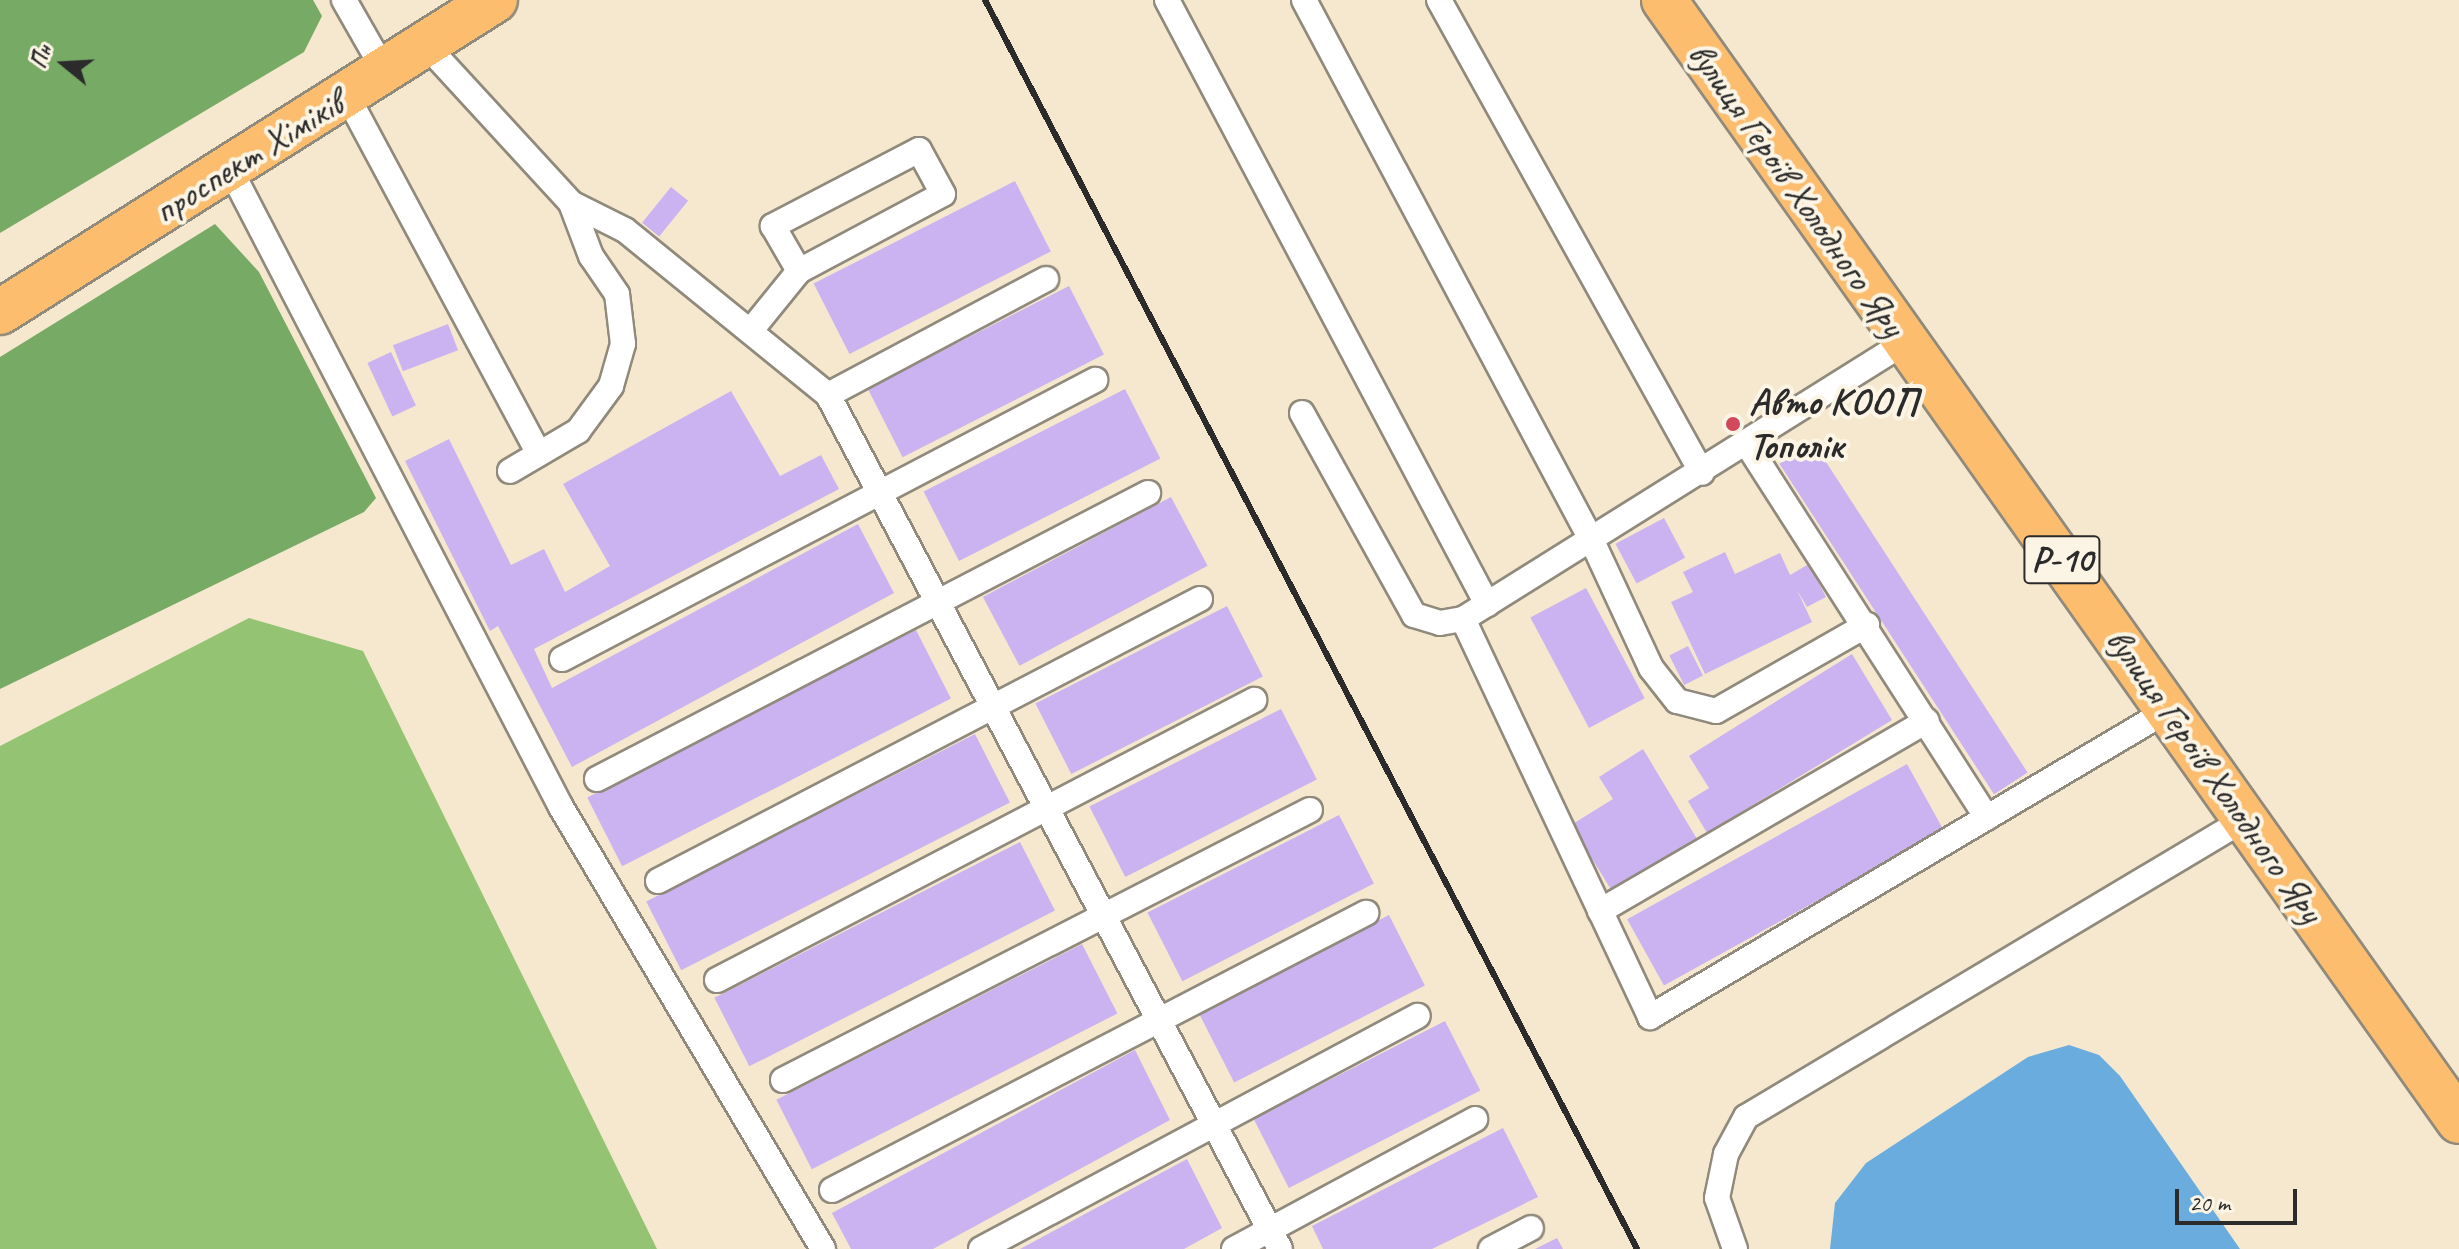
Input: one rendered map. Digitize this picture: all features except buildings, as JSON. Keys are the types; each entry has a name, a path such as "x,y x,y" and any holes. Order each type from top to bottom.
{"main road":[{"name":"проспект Хіміків","path":"0,312 495,0"},
{"name":"вулиця Героїв Холодного Яру","path":"1664,0 1904,343 2170,709 2459,1121"}],"lane":[{"path":"344,0 384,70"},
{"path":"1167,0 1487,604"},
{"path":"1304,0 1593,543 1651,668 1677,701 1696,710 1716,711 1867,625"},
{"path":"1439,0 1702,473"},
{"path":"425,44 571,203 625,230 752,329 828,395 1275,1239"},
{"path":"346,94 539,454"},
{"path":"752,329 799,271 943,194 919,150 773,226 799,271"},
{"path":"230,169 561,807 823,1249"},
{"path":"510,471 578,431 611,386 623,344 617,294 591,256 571,203"},
{"path":"828,395 1046,279"},
{"path":"1302,413 1414,615 1440,623 1463,619 1593,543 1904,343"},
{"path":"562,659 1095,380"},
{"path":"1747,444 1867,625 1987,818"},
{"path":"597,779 1148,493"},
{"path":"658,881 1200,599"},
{"path":"1463,619 1650,1017 2170,709"},
{"path":"717,980 1254,700"},
{"path":"1600,911 1927,721"},
{"path":"783,1080 1310,810"},
{"path":"1735,1249 1717,1198 1726,1154 1746,1117 2247,818"},
{"path":"832,1190 1366,913"},
{"path":"981,1249 1418,1016"},
{"path":"1234,1249 1275,1239 1475,1119"},
{"path":"1491,1249 1531,1228"}],"green space":[{"path":"0,0 313,0 322,16 304,52 0,233"},
{"path":"215,224 259,272 376,498 364,512 0,689 0,357"},
{"path":"249,618 363,651 657,1249 0,1249 0,746"}],"water":[{"path":"2069,1045 2099,1055 2120,1076 2240,1249 1830,1249 1835,1203 1866,1163 2028,1057"}],"railway":[{"path":"985,0 1637,1249"}],"place":[{"name":"Авто КООП Тополік","path":"1733,424"}]}
